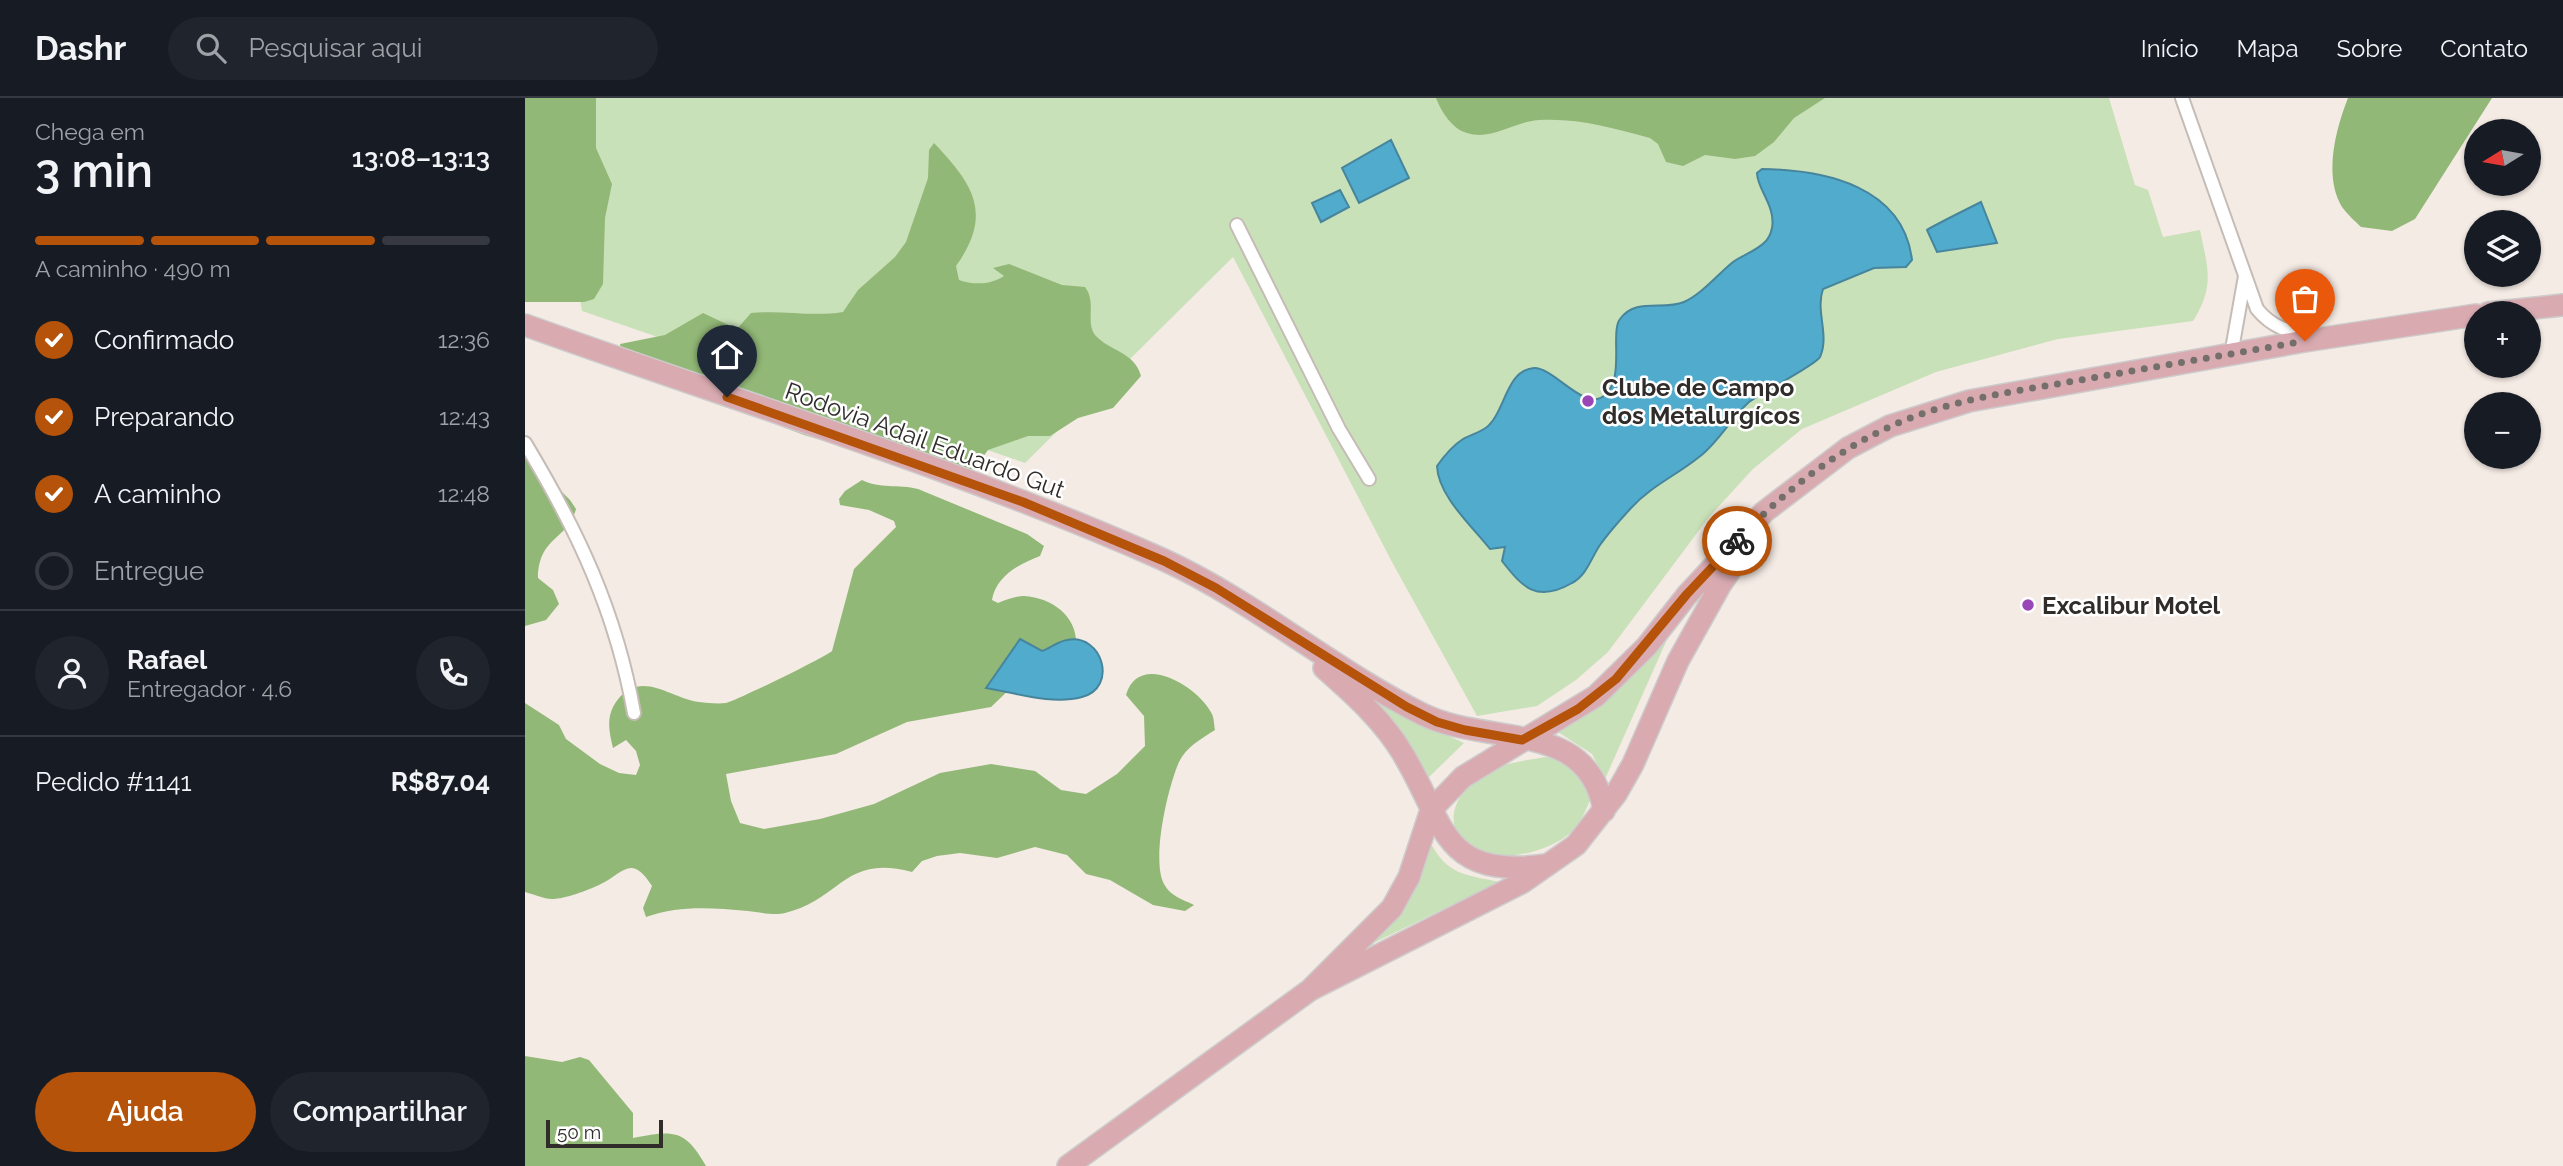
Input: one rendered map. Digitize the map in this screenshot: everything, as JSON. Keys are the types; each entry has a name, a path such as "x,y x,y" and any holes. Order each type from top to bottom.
{"main road":[{"path":"2541,304 2563,296"},
{"path":"2541,306 2563,305"},
{"path":"1068,1166 1310,990 1361,941 1401,895 1431,810 1463,777 1578,709 1616,679 1687,594 1764,512 1848,448 1890,426 1931,412 2027,389 2464,317"},
{"name":"Rodovia Adail Eduardo Gut","path":"525,325 1047,511 1164,561 1226,594 1292,637 1437,722 1522,740"},
{"path":"1310,990 1523,882 1553,864 1586,835 1633,764 1678,661 1721,584 1745,549 1801,483"},
{"name":"Rodovia Adail Eduardo Gut","path":"1292,637 1384,726 1403,754 1431,810"},
{"path":"1522,740 1548,743 1575,756 1594,778 1604,811"},
{"path":"1431,810 1449,841 1470,858 1504,867 1553,864"}],"street":[{"path":"2182,98 2257,309 2268,322 2285,331 2310,335 2352,334"},
{"path":"1237,225 1339,429 1369,480"},
{"path":"2231,355 2245,276"},
{"path":"525,443 598,581 624,656 634,713"}],"green space":[{"path":"525,98 596,98 596,148 612,184 605,218 603,284 594,299 584,302 525,302"},
{"name":"Clube de Campo dos Metalurgícos","path":"547,98 2109,98 2135,185 2148,190 2163,237 2200,230 2207,267 2207,287 2205,298 2193,321 2058,339 1936,372 1802,429 1753,469 1709,517 1608,652 1576,680 1537,706 1477,716 1392,562 1233,257 1025,463 582,311"},
{"path":"1436,98 1825,98 1794,118 1774,142 1755,156 1735,159 1705,155 1683,166 1666,162 1658,144 1650,138 1582,122 1540,120 1494,133 1467,133 1452,124"},
{"path":"2348,98 2492,98 2479,119 2464,119 2464,142 2415,219 2392,231 2361,227 2342,207 2336,195 2332,167 2339,123"},
{"path":"934,143 960,173 974,201 974,231 956,266 959,280 988,283 1004,276 993,268 1009,264 1062,285 1085,287 1090,299 1091,324 1095,335 1133,362 1141,376 1113,408 1078,418 1050,436 1028,436 988,450 975,468 956,479 804,435 738,410 622,353 620,344 665,335 703,313 737,329 751,313 843,312 858,290 895,257 906,242 928,178 929,150"},
{"path":"525,455 576,509 566,527 548,546 540,564 538,578 553,590 559,604 546,620 525,626"},
{"path":"862,480 918,489 1027,534 1044,546 1040,556 1017,567 1003,578 992,600 998,603 1024,596 1054,605 1069,619 1076,637 1076,648 1014,685 991,707 907,722 836,754 726,774 731,801 740,823 764,829 820,819 874,804 940,773 991,764 1035,771 1061,790 1086,794 1117,774 1145,746 1144,716 1126,695 1133,682 1143,675 1155,674 1183,684 1195,693 1214,720 1215,730 1190,748 1179,762 1170,788 1160,841 1160,873 1164,884 1173,894 1194,905 1185,911 1153,905 1110,880 1086,874 1067,855 1035,847 997,858 960,853 937,856 922,861 912,872 889,868 871,869 844,880 804,906 781,914 696,908 646,917 643,908 652,886 645,876 633,868 621,871 594,887 563,898 549,899 525,892 525,703 559,725 566,739 600,764 619,773 636,775 640,765 636,751 626,740 613,748 609,728 612,710 628,690 648,686 689,700 726,703 832,651 854,569 896,527 894,521 869,510 840,505 839,499 845,491"},
{"path":"1669,635 1605,779 1592,754 1558,732 1605,701"},
{"path":"1371,700 1464,743 1426,780"},
{"path":"1547,757 1578,768 1593,793 1576,827 1551,845 1517,855 1482,852 1468,845 1458,834 1454,818 1458,801 1468,787 1480,775 1494,768"},
{"path":"1429,840 1450,867 1499,882 1363,948"},
{"path":"525,1056 562,1062 580,1057 589,1060 633,1113 633,1138 659,1134 677,1135 691,1145 706,1166 525,1166"}],"water":[{"path":"1391,140 1409,178 1359,203 1342,168"},
{"path":"1762,169 1811,173 1835,179 1857,187 1877,199 1894,215 1906,235 1912,260 1906,267 1874,268 1823,289 1821,306 1824,340 1820,357 1749,402 1706,451 1639,500 1607,535 1577,580 1549,592 1532,590 1517,579 1502,561 1505,547 1490,549 1457,510 1443,488 1437,466 1459,442 1490,424 1512,383 1525,370 1534,368 1551,374 1588,398 1597,399 1605,395 1611,387 1616,367 1617,325 1626,312 1642,306 1684,302 1733,262 1765,242 1772,230 1773,220 1758,179 1757,173"},
{"path":"1340,190 1349,207 1321,222 1312,203"},
{"path":"1981,202 1997,243 1937,252 1927,230"},
{"path":"1020,639 1042,651 1067,640 1079,640 1090,645 1101,663 1103,673 1100,683 1093,692 1082,697 1059,700 986,688"}],"way so far":[{"path":"1737,541 1764,512 1826,463 1890,426 1919,415 2027,389 2305,341"}],"place":[{"name":"Clube de Campo dos Metalurgícos","path":"1588,401"},
{"name":"Excalibur Motel","path":"2028,605"}],"route":[{"path":"727,397 1047,511 1164,561 1216,588 1407,707 1437,722 1522,740 1578,709 1616,679 1647,646 1687,594 1737,541"}]}
